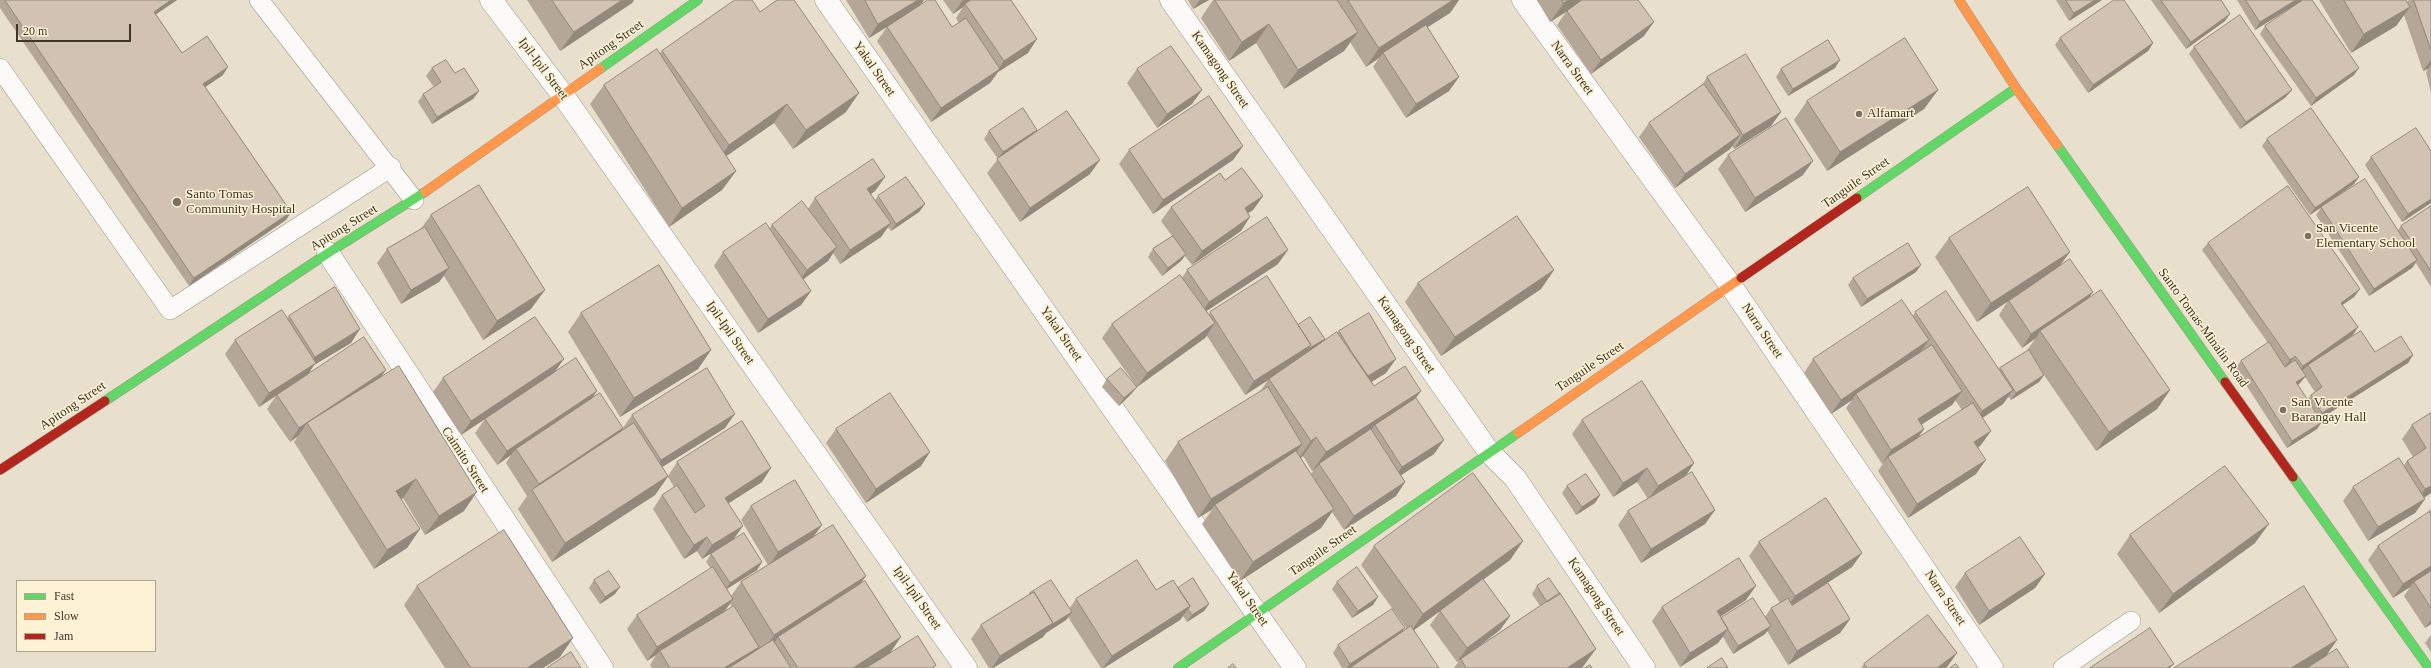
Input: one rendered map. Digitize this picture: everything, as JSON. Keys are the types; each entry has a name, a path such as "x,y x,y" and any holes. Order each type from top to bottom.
{"street":[{"name":"Ipil-Ipil Street","path":"492,0 562,94 966,668"},
{"name":"Apitong Street","path":"0,470 328,253 414,200 562,94 698,0"},
{"name":"Yakal Street","path":"826,0 1295,668"},
{"name":"Kamagong Street","path":"1171,0 1489,452 1515,478 1644,668"},
{"name":"Narra Street","path":"1523,0 1731,286 1992,668"},
{"name":"Santo Tomas-Minalin Road","path":"1959,0 2016,88 2429,668"},
{"name":"Tanguile Street","path":"1178,668 1256,612 1731,286 2016,88"},
{"name":"Caimito Street","path":"328,253 602,668"}],"lane":[{"path":"259,0 391,168 414,200"},
{"path":"0,68 170,310 391,168"},
{"path":"2063,668 2131,621"}],"building":[{"name":"Santo Tomas Community Hospital","path":"5,0 171,0 154,12 182,53 207,36 228,67 203,84 291,212 194,278"},
{"path":"552,0 622,0 574,32"},
{"path":"735,0 752,0 760,12 777,0 794,0 859,93 806,130 787,104 729,145 662,51"},
{"path":"865,0 918,0 878,24"},
{"path":"928,0 935,0 952,27 966,18 1000,69 941,108 887,27"},
{"path":"971,0 1011,0 1037,39 1004,61 965,4"},
{"path":"1215,0 1337,0 1358,32 1298,70 1269,24 1242,42"},
{"path":"1348,0 1453,0 1379,48"},
{"path":"1582,0 1638,0 1654,22 1601,60 1567,11"},
{"path":"2066,0 2095,0 2074,13"},
{"path":"2114,0 2124,0 2153,43 2093,85 2060,38"},
{"path":"2161,0 2221,0 2230,14 2191,42"},
{"path":"2246,0 2296,0 2260,22"},
{"path":"2303,0 2312,0 2359,68 2316,98 2265,26"},
{"path":"2344,0 2406,0 2410,7 2364,34"},
{"path":"2414,0 2431,0 2431,50"},
{"path":"2240,15 2292,90 2246,122 2194,47"},
{"path":"1426,25 1459,77 1416,104 1383,53"},
{"name":"Alfamart","path":"1905,38 1938,90 1840,152 1807,101"},
{"path":"1828,40 1840,60 1793,89 1781,69"},
{"path":"1171,46 1202,90 1167,114 1137,69"},
{"path":"657,49 736,171 682,208 604,85"},
{"path":"1746,54 1781,112 1743,135 1707,77"},
{"path":"446,60 455,73 464,68 479,91 437,117 423,94 441,82 432,68"},
{"path":"1704,84 1740,135 1685,174 1649,123"},
{"path":"1209,96 1243,146 1163,200 1129,150"},
{"path":"1023,108 1037,130 1003,152 989,131"},
{"path":"2311,108 2359,177 2315,208 2267,139"},
{"path":"1067,111 1100,160 1030,208 997,159"},
{"path":"1786,118 1813,161 1755,198 1728,155"},
{"path":"2416,128 2431,151 2431,199 2408,214 2371,157"},
{"path":"873,159 885,177 867,189 891,223 850,250 815,198"},
{"path":"1242,168 1263,196 1245,208 1250,217 1202,251 1171,207 1220,173 1225,180"},
{"path":"906,177 925,204 896,224 878,196"},
{"path":"2365,179 2417,260 2374,289 2321,207"},
{"path":"479,185 545,290 497,321 431,215"},
{"path":"2288,186 2360,289 2341,303 2358,327 2303,366 2295,356 2290,360 2208,243"},
{"path":"2028,187 2070,252 1991,303 1949,238"},
{"path":"802,201 837,247 807,270 772,225"},
{"path":"2431,206 2431,271 2401,226"},
{"path":"1517,216 1554,270 1455,337 1418,283"},
{"path":"1267,217 1288,250 1209,302 1187,270"},
{"path":"766,223 811,291 768,319 723,252"},
{"path":"425,227 449,268 411,290 387,249"},
{"path":"1173,236 1186,254 1168,268 1153,249"},
{"path":"1908,243 1921,265 1867,299 1853,278"},
{"path":"2070,259 2093,292 2031,334 2009,301"},
{"path":"659,265 711,350 634,398 581,313"},
{"path":"1180,275 1215,323 1147,373 1112,324"},
{"path":"1267,276 1311,345 1254,381 1210,312"},
{"path":"335,287 360,329 315,357 289,316"},
{"path":"2101,290 2170,390 2109,432 2040,331"},
{"path":"1946,291 2013,390 1982,411 1915,312"},
{"path":"1902,300 1929,340 1841,400 1813,359"},
{"path":"282,310 316,363 269,393 235,340"},
{"path":"1369,313 1396,359 1368,376 1339,331"},
{"path":"535,317 564,359 471,421 443,378"},
{"path":"1310,317 1325,339 1308,349 1311,345 1298,325"},
{"path":"2361,331 2375,352 2401,336 2413,355 2322,413 2311,395 2322,387 2308,365"},
{"path":"1337,332 1374,386 1405,366 1421,391 1326,452 1316,437 1311,441 1269,379"},
{"path":"364,337 386,370 299,428 277,395"},
{"name":"San Vicente Barangay Hall","path":"2269,342 2285,367 2295,360 2306,376 2296,382 2322,422 2292,441 2241,361"},
{"path":"1932,345 1962,391 1918,419 1924,429 1891,450 1856,394"},
{"path":"2029,350 2044,375 2016,393 2000,368"},
{"path":"576,358 597,391 507,451 485,419"},
{"path":"399,366 477,492 439,516 416,479 396,491 420,529 387,550 307,423"},
{"path":"707,368 735,414 661,460 632,415"},
{"path":"1121,368 1137,387 1124,398 1107,379"},
{"path":"1642,381 1694,463 1658,486 1647,468 1623,483 1582,420"},
{"path":"1268,387 1302,444 1211,499 1178,442"},
{"path":"600,393 623,428 539,484 516,449"},
{"path":"890,393 930,452 876,489 836,429"},
{"path":"1416,398 1444,440 1402,467 1375,425"},
{"path":"1973,403 1991,431 1974,442 1986,460 1917,504 1888,457"},
{"path":"2431,413 2431,486 2425,489 2407,461 2426,448 2412,425"},
{"path":"742,421 771,468 725,498 743,526 712,545 707,537 694,545 662,495 677,485 695,513 705,506 677,462"},
{"path":"634,423 668,476 565,543 532,490"},
{"path":"1371,429 1405,482 1354,516 1319,464"},
{"path":"1296,451 1334,509 1253,562 1215,505"},
{"path":"2399,458 2425,499 2378,527 2353,487"},
{"path":"2225,466 2269,524 2173,594 2130,535"},
{"path":"1692,472 1715,510 1651,549 1628,511"},
{"path":"1473,473 1523,541 1423,614 1374,546"},
{"path":"1586,474 1600,495 1582,507 1567,486"},
{"path":"795,480 822,525 778,552 751,506"},
{"path":"1826,498 1862,553 1795,596 1759,542"},
{"path":"2429,512 2431,515 2431,566 2403,584 2378,546"},
{"path":"833,525 866,576 774,635 741,582"},
{"path":"504,530 573,638 527,668 471,668 417,586"},
{"path":"744,533 762,562 730,583 711,554"},
{"path":"2020,537 2045,574 1989,611 1965,573"},
{"path":"1739,558 1756,586 1717,611 1728,629 1690,653 1662,607"},
{"path":"1137,560 1156,590 1173,580 1190,606 1112,656 1076,599"},
{"path":"713,567 733,599 657,647 637,615"},
{"path":"1357,567 1378,597 1358,611 1337,582"},
{"path":"609,571 620,587 605,597 594,580"},
{"path":"2431,571 2431,608 2414,582"},
{"path":"1193,578 1209,604 1192,615 1188,609 1190,606 1178,588"},
{"path":"1549,578 1560,594 1547,602 1537,586"},
{"path":"1483,579 1510,616 1467,648 1440,611"},
{"path":"1051,580 1072,612 1051,625 1053,623 1034,592 1030,593"},
{"path":"865,581 901,637 853,668 798,668 778,637"},
{"path":"1828,583 1850,619 1797,651 1771,608 1788,598 1792,605"},
{"path":"2304,586 2337,640 2291,668 2174,668"},
{"path":"1034,592 1053,623 1000,656 981,625"},
{"path":"1560,593 1596,649 1567,668 1466,668 1461,659"},
{"path":"1753,598 1771,626 1738,646 1721,618"},
{"path":"734,606 759,647 724,668 670,668 660,651"},
{"path":"1392,609 1405,628 1350,664 1338,645"},
{"path":"1928,615 1957,653 1937,668 1867,668 1864,664"},
{"path":"1411,626 1439,668 1350,668"},
{"path":"2150,628 2174,664 2167,668 2090,668"},
{"path":"918,636 936,665 932,668 866,668"},
{"path":"773,640 791,668 729,668"},
{"path":"2337,649 2349,668 2307,668"},
{"path":"571,652 581,668 547,668"},
{"path":"1722,658 1728,668 1707,668"},
{"path":"1233,664 1236,668 1228,668"},
{"path":"1956,664 1959,668 1950,668"},
{"path":"1590,665 1592,668 1585,668"}],"traffic: fast":[{"path":"600,69 698,0"},
{"path":"1857,198 2016,88"},
{"path":"2057,145 2225,382"},
{"path":"105,401 328,253 425,192"},
{"path":"1178,668 1518,433"},
{"path":"2293,477 2429,668"}],"traffic: slow":[{"path":"1959,0 2016,88 2057,145"},
{"path":"425,192 600,69"},
{"path":"1518,433 1741,278"}],"traffic: jam":[{"path":"1741,278 1857,198"},
{"path":"2225,382 2293,477"},
{"path":"0,470 105,401"}],"place":[{"name":"Alfamart","path":"1859,114"},
{"name":"Santo Tomas Community Hospital","path":"177,202"},
{"name":"San Vicente Elementary School","path":"2308,236"},
{"name":"San Vicente Barangay Hall","path":"2283,410"}]}
